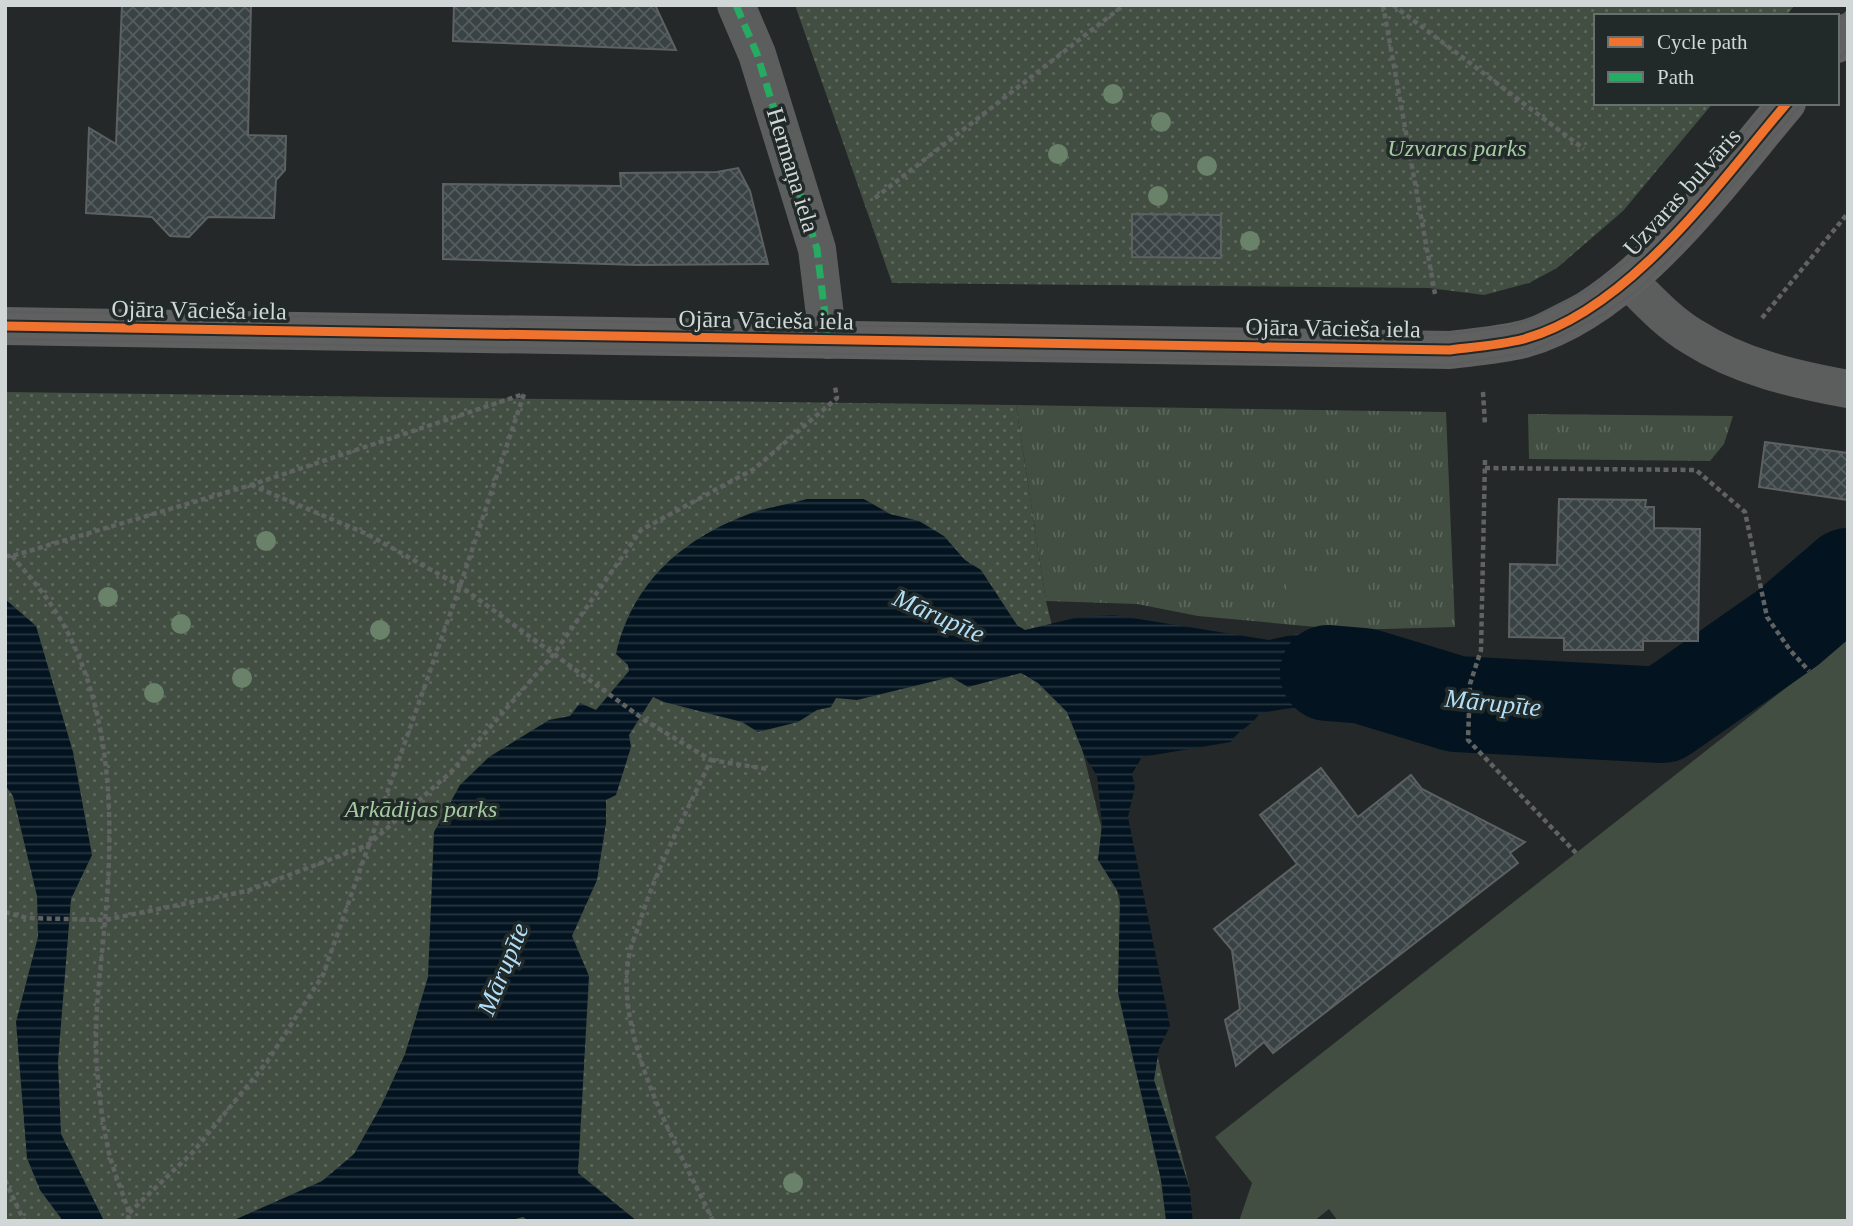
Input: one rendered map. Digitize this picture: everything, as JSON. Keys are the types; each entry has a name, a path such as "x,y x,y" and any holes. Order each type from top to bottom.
{"street":[{"name":"Hermaņa iela","path":"736,5 757,54 817,249 828,340"},
{"name":"Uzvaras bulvāris","path":"1525,338 1574,316 1628,279 1665,245 1785,105"},
{"path":"1628,279 1664,315 1693,337 1732,358 1790,378 1848,389"},
{"name":"Ojāra Vācieša iela","path":"5,326 1450,349 1525,338"}],"path":[{"path":"875,198 1124,5"},
{"path":"1383,5 1435,294"},
{"path":"1393,5 1584,149"},
{"path":"1754,327 1848,213"},
{"path":"1483,391 1485,425"},
{"path":"5,556 251,485 524,394 460,586 323,975 267,1062 193,1152 129,1213"},
{"path":"5,912 27,918 105,920 247,891 368,845 451,772 553,655 642,530 754,469 837,398"},
{"path":"1485,460 1481,650 1470,684 1468,740 1577,853"},
{"path":"1485,468 1696,470 1745,512 1768,617 1790,650 1809,671"},
{"path":"251,485 367,534 460,586 646,721 711,760 767,769"},
{"path":"12,556 52,607 76,651 98,715 108,799 109,858 96,992 97,1068 109,1153 129,1213 128,1221"},
{"path":"711,760 654,879 629,957 627,999 633,1038 663,1116 713,1221"},
{"path":"5,1180 24,1221"}],"green space":[{"name":"Uzvaras parks","path":"795,5 1795,5 1788,14 1594,14 1594,105 1711,105 1623,211 1557,268 1529,283 1484,295 1429,288 892,283"},
{"name":"Arkādijas parks","path":"5,392 1016,405 1046,601 1190,1189 1193,1221 5,1221"},
{"path":"1016,405 1446,412 1455,627 1349,630 1198,616 1137,604 1046,601"},
{"path":"1528,414 1733,416 1724,444 1710,461 1529,459"},
{"path":"1287,570 1369,574 1367,614 1285,610"},
{"path":"1848,639 1848,1221 1338,1221 1329,1209 1314,1221 1239,1221 1252,1183 1215,1137"}],"water":[{"path":"807,499 864,499 890,514 919,521 944,536 965,560 981,570 1017,625 1025,630 1079,617 1114,615 1269,640 1296,634 1422,652 1447,667 1459,686 1452,715 1444,724 1352,708 1329,706 1283,709 1259,714 1231,742 1142,757 1132,774 1135,787 1128,817 1170,1026 1159,1049 1154,1080 1190,1189 1193,1221 1166,1221 1161,1180 1118,993 1120,895 1098,860 1102,824 1097,776 1085,757 1067,712 1038,683 1021,673 968,687 951,677 857,700 836,698 831,707 817,710 798,722 758,732 742,722 653,697 629,735 631,747 616,795 606,800 606,823 597,880 572,936 589,976 578,1173 637,1221 529,1221 523,1217 508,1221 232,1221 322,1181 354,1154 381,1106 405,1054 428,977 434,832 460,785 489,757 549,720 570,716 580,703 596,710 629,671 628,665 616,654 635,604 649,583 684,548 729,522 754,512"},
{"path":"1848,562 1848,588 1817,617 1816,625 1801,641 1777,611"},
{"path":"5,599 36,626 73,752 92,855 71,899 58,1062 61,1134 104,1221 63,1221 40,1190 27,1158 16,1022 38,937 37,896 13,796 5,785"}],"building":[{"path":"122,5 251,5 248,135 286,136 285,170 276,180 274,218 208,217 189,237 170,236 152,217 86,213 89,128 116,144"},
{"path":"454,5 655,5 676,50 453,41"},
{"path":"738,168 750,191 768,264 639,265 443,259 443,184 621,186 620,173 717,172"},
{"path":"1132,214 1221,215 1221,258 1132,257"},
{"path":"1765,442 1848,453 1848,500 1759,487"},
{"path":"1559,499 1646,500 1645,507 1654,507 1654,528 1700,529 1698,641 1643,641 1643,650 1564,650 1564,638 1509,637 1510,564 1557,565"},
{"path":"1321,768 1358,817 1411,775 1422,789 1525,842 1510,853 1518,863 1273,1053 1264,1042 1236,1066 1225,1020 1240,1009 1232,950 1214,929 1297,864 1260,815"}],"waterway":[{"name":"Mārupīte","path":"1328,673 1364,676 1456,704 1663,715 1789,627 1848,576"}],"tram line":[{"path":"1839,21 1848,10"},
{"path":"1839,59 1848,49"},
{"path":"5,312 1443,335 1511,326 1589,289 1626,262 1660,232 1767,105"},
{"path":"5,339 1450,365 1529,352 1604,314 1638,290 1670,259 1800,105"}],"marked path":[{"path":"736,5 757,54 817,249 828,340"}],"cycle path":[{"path":"5,326 1450,350 1487,346 1524,339 1563,324 1601,301 1636,273 1702,205 1785,105"}]}
